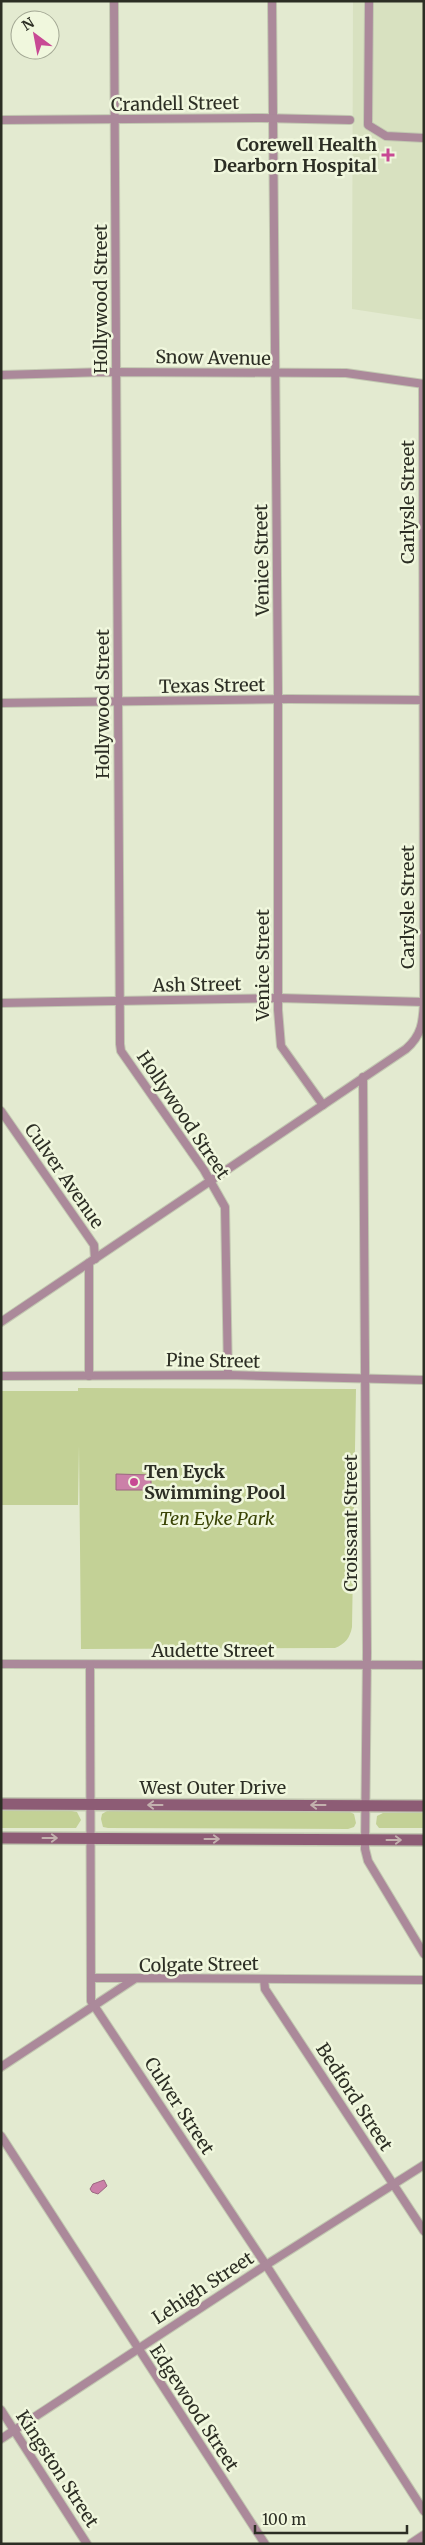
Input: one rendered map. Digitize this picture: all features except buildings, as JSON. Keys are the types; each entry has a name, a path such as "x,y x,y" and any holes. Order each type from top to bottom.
{"main road":[{"name":"West Outer Drive","path":"1,1804 424,1806"},
{"path":"1,1838 424,1840"}],"street":[{"name":"Hollywood Street","path":"114,1 121,1051 210,1180 223,1202 227,1215 228,1375"},
{"name":"Venice Street","path":"272,1 278,699 278,998 281,1046 323,1104"},
{"path":"369,1 368,125 386,136 424,138"},
{"name":"Crandell Street","path":"1,120 273,118 350,120"},
{"name":"Snow Avenue","path":"1,375 117,372 346,373 423,384"},
{"name":"Carlysle Street","path":"1,1322 414,1042 423,1024 423,384"},
{"name":"Texas Street","path":"1,703 278,699 423,700"},
{"name":"Ash Street","path":"1,1003 278,998 424,1002"},
{"name":"Croissant Street","path":"363,1077 365,1840 368,1860 424,1954"},
{"name":"Culver Avenue","path":"1,1112 94,1246 89,1376"},
{"name":"Pine Street","path":"1,1376 228,1375 364,1380 424,1380"},
{"name":"Audette Street","path":"1,1664 424,1665"},
{"name":"Culver Street","path":"90,1665 91,2001 266,2265 424,2511"},
{"path":"91,1978 136,1978"},
{"name":"Colgate Street","path":"1,2066 136,1978 424,1980"},
{"name":"Bedford Street","path":"264,1979 265,1989 424,2231"},
{"name":"Edgewood Street","path":"1,2136 265,2544"},
{"name":"Lehigh Street","path":"1,2439 266,2265 424,2165"},
{"name":"Kingston Street","path":"1,2410 87,2544"},
{"path":"412,2544 424,2536"}],"shaded area":[{"name":"Corewell Health Dearborn Hospital","path":"353,1 424,1 424,320 352,309"},
{"name":"Ten Eyck Swimming Pool","path":"116,1474 151,1475 151,1490 116,1490"},
{"path":"104,2180 107,2186 98,2194 92,2192 90,2189 93,2184"}],"green space":[{"name":"Ten Eyke Park","path":"78,1388 356,1389 352,1627 350,1634 342,1645 335,1648 81,1649 79,1445 78,1505 1,1505 1,1391 78,1391"},
{"path":"1,1811 72,1811 77,1812 81,1820 76,1828 1,1828"},
{"path":"107,1811 350,1812 354,1814 356,1823 354,1827 348,1829 108,1828 103,1827 101,1819 102,1814"},
{"path":"383,1813 424,1813 424,1828 379,1828 376,1824 377,1816"}],"place":[{"name":"Corewell Health Dearborn Hospital","path":"388,155"},
{"name":"Ten Eyck Swimming Pool","path":"134,1482"}]}
